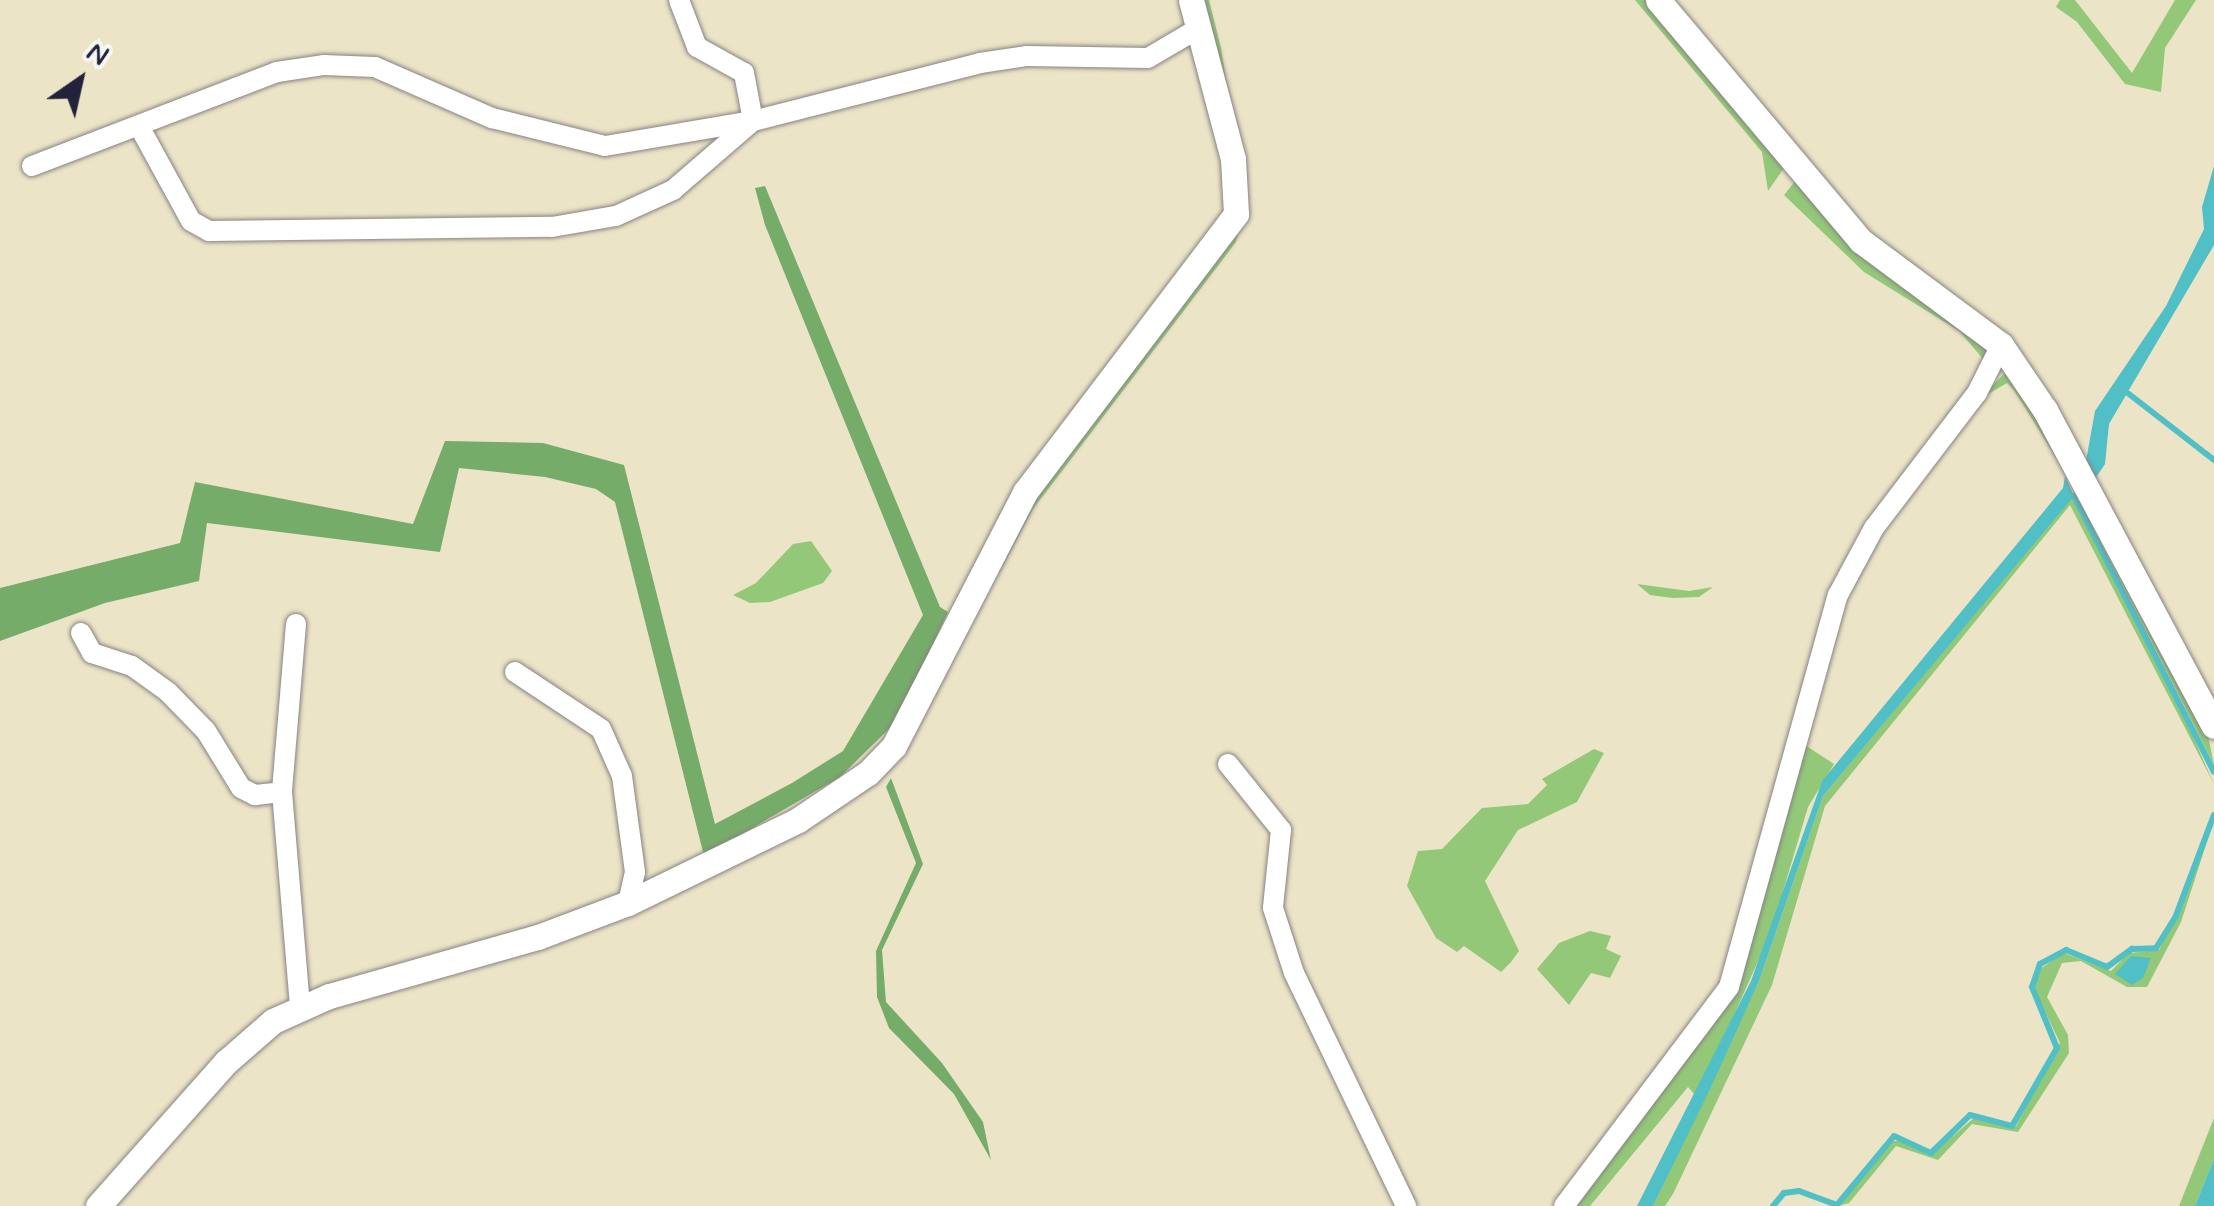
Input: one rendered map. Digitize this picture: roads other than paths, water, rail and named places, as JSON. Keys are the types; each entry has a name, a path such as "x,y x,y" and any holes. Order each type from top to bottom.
{"street":[{"path":"679,0 696,47 744,73 754,122"},
{"path":"98,1206 226,1062 300,1006 538,937 628,903 798,820 868,773 912,719 1010,515 1236,214 1233,159 1192,0"},
{"path":"1658,0 1861,241 2002,345 2045,410 2214,726"},
{"path":"32,166 277,72 324,64 375,67 492,118 605,146 754,122 980,63 1027,56 1148,58 1199,28"},
{"path":"139,126 191,222 209,231 552,227 616,216 673,190 754,122"},
{"path":"1564,1206 1729,987 1838,595 1874,528 1977,393 2002,345"},
{"path":"296,624 282,792 300,1006"},
{"path":"81,633 92,653 132,666 168,692 206,730 241,788 254,795 282,792"},
{"path":"516,672 601,728 622,776 634,872 628,903"},
{"path":"1228,764 1280,830 1273,908 1294,973 1406,1206"}],"water":[{"path":"2214,166 2214,245 2109,424 2105,464 2093,482 2086,461 2095,411 2166,306 2204,229 2202,207"},
{"path":"2065,476 2074,496 1823,796 1759,981 1712,1085 1653,1206 1637,1206 1751,981 1822,781 2063,488"},
{"path":"2131,956 2151,958 2143,978 2132,985 2115,974"},
{"path":"2214,1159 2214,1206 2195,1206"}],"waterway":[{"path":"2129,394 2214,460"},
{"path":"2074,496 2214,772"},
{"path":"1773,1206 1784,1193 1799,1191 1837,1205 1894,1136 1931,1153 1970,1115 2012,1126 2057,1048 2032,987 2040,964 2066,950 2107,967 2132,949 2156,948 2175,918 2214,815"}]}
